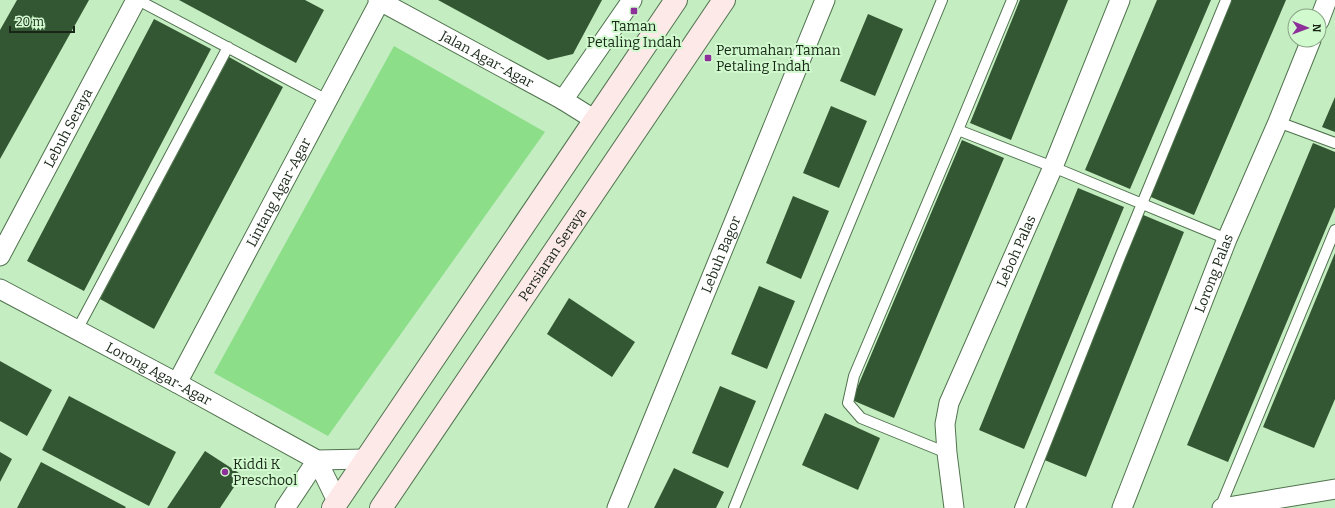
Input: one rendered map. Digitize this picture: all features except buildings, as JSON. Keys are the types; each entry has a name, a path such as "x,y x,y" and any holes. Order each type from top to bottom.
{"main road":[{"path":"335,505 676,0"},
{"name":"Persiaran Seraya","path":"381,508 724,0"}],"street":[{"name":"Lebuh Seraya","path":"0,256 137,0"},
{"name":"Jalan Agar-Agar","path":"379,0 564,100 595,120"},
{"name":"Lintang Agar-Agar","path":"177,383 379,0"},
{"path":"564,100 632,0"},
{"name":"Lebuh Bagor","path":"617,508 825,0"},
{"name":"Leboh Palas","path":"954,508 945,424 949,403 1053,167 1120,0"},
{"name":"Lorong Palas","path":"1122,508 1227,239 1278,122 1308,48"},
{"name":"Lorong Agar-Agar","path":"0,289 177,383 317,460"},
{"path":"317,460 366,459"},
{"path":"317,460 335,505"},
{"path":"285,508 317,460"},
{"path":"1221,508 1335,490"}],"lane":[{"path":"137,0 327,100"},
{"path":"734,508 824,285 942,0"},
{"path":"947,453 861,418 848,403 854,376 1012,0"},
{"path":"1020,508 1226,0"},
{"path":"77,330 228,47"},
{"path":"1278,122 1335,143"},
{"path":"958,130 1053,167 1227,239"},
{"path":"1221,508 1335,230"}],"green space":[{"path":"394,46 545,132 328,436 214,373"}],"place":[{"name":"Taman Petaling Indah","path":"634,11"},
{"name":"Perumahan Taman Petaling Indah","path":"708,58"},
{"name":"Kiddi K Preschool","path":"225,472"}]}
